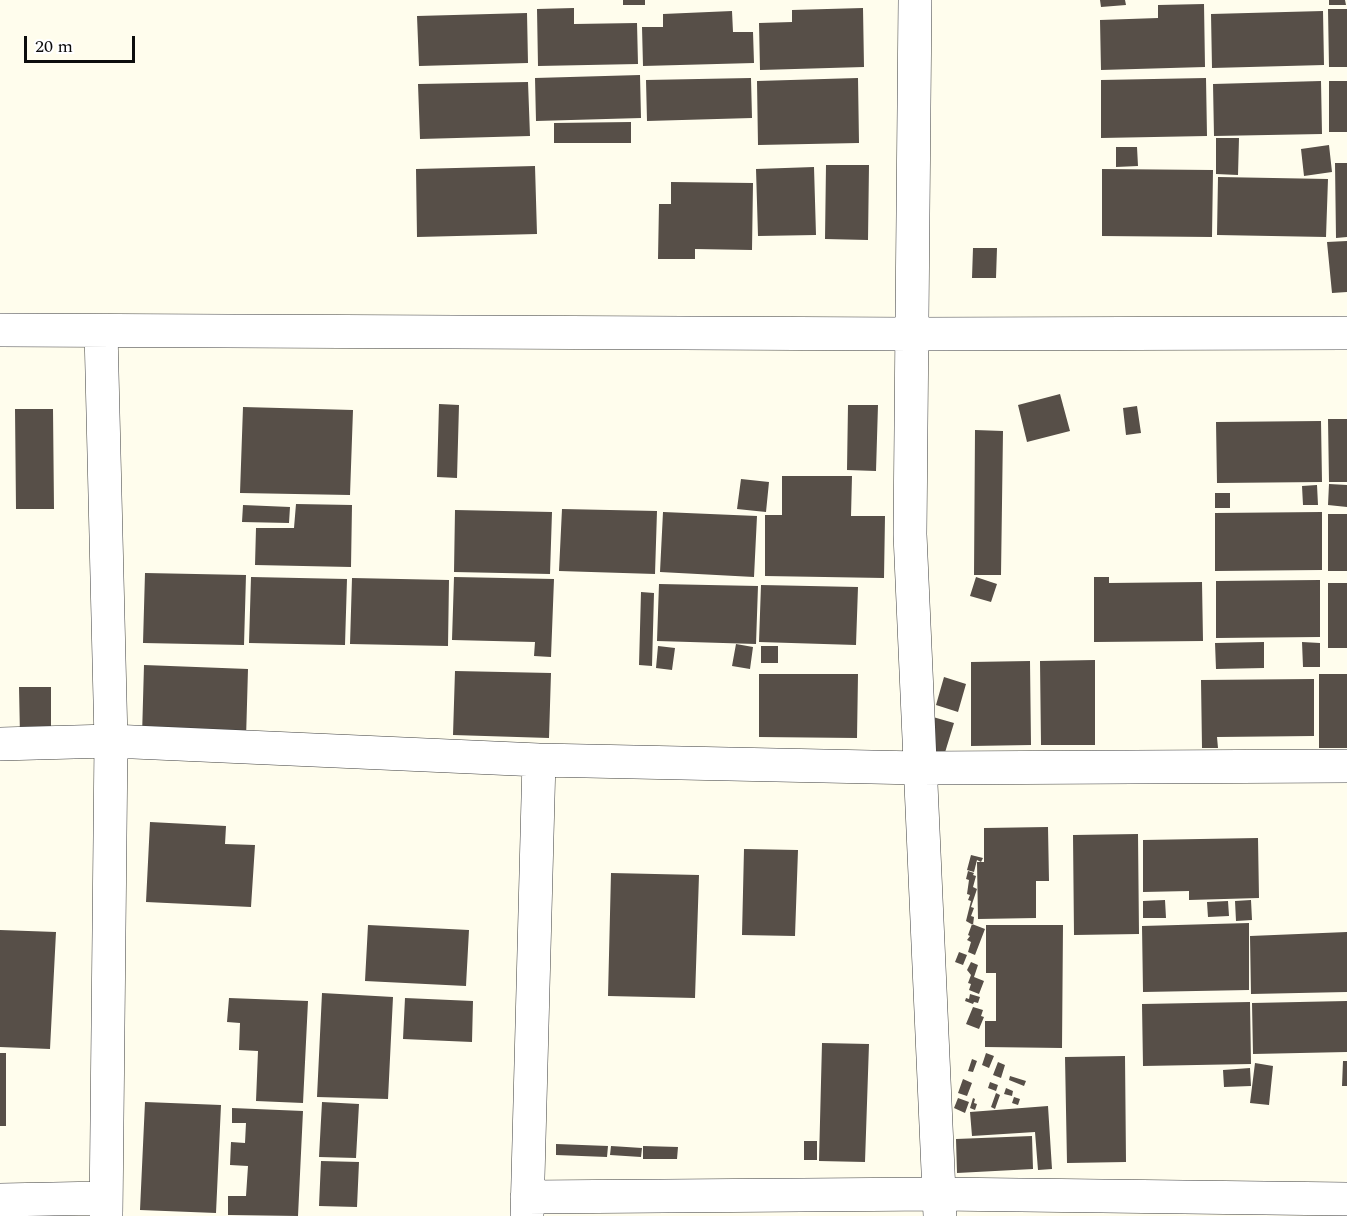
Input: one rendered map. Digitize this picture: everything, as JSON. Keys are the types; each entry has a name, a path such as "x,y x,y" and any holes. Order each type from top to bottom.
{"street":[{"path":"915,0 910,534 940,1205"},
{"path":"0,330 911,334 1347,333"},
{"path":"0,1200 106,1207 111,741 101,331"},
{"path":"0,744 111,741 539,760 919,768 1347,766"},
{"path":"539,760 527,1207 940,1205 1347,1199"}],"building":[{"path":"623,0 645,0 645,5 623,5"},
{"path":"1100,0 1125,0 1126,5 1101,7"},
{"path":"1329,0 1345,0 1346,5 1329,5"},
{"path":"1204,4 1205,67 1101,70 1100,20 1158,18 1158,5"},
{"path":"574,8 574,24 637,23 638,64 538,66 537,9"},
{"path":"863,8 864,67 760,70 759,23 792,22 792,10"},
{"path":"1328,9 1347,9 1347,67 1329,67"},
{"path":"732,11 733,32 753,32 754,63 643,66 642,27 663,27 663,14"},
{"path":"1323,11 1324,65 1212,68 1211,14"},
{"path":"527,13 528,63 419,66 417,16"},
{"path":"640,75 641,118 536,121 535,78"},
{"path":"751,78 752,118 647,121 646,80"},
{"path":"858,78 859,143 758,145 757,81"},
{"path":"1206,78 1207,136 1101,138 1101,80"},
{"path":"1321,81 1322,134 1214,136 1213,84"},
{"path":"1329,81 1347,81 1347,132 1329,132"},
{"path":"528,82 530,136 420,139 418,84"},
{"path":"631,122 631,143 554,143 554,123"},
{"path":"1216,138 1239,138 1238,175 1216,174"},
{"path":"1329,145 1332,172 1304,176 1301,149"},
{"path":"1116,147 1137,147 1138,166 1116,167"},
{"path":"1335,163 1347,163 1347,237 1336,238"},
{"path":"826,165 869,165 868,240 825,239"},
{"path":"535,166 537,234 417,237 416,169"},
{"path":"814,167 816,235 758,236 756,169"},
{"path":"1102,169 1213,170 1212,237 1102,236"},
{"path":"1218,177 1328,179 1326,237 1217,235"},
{"path":"671,182 753,183 752,250 695,249 695,259 658,259 659,204 671,204"},
{"path":"1347,241 1347,292 1332,293 1327,242"},
{"path":"973,248 997,248 996,278 972,278"},
{"path":"1060,394 1070,431 1027,442 1018,405"},
{"path":"439,404 459,405 457,478 437,477"},
{"path":"848,405 878,405 876,471 847,470"},
{"path":"1137,406 1141,433 1126,435 1123,408"},
{"path":"243,407 353,410 350,495 240,493"},
{"path":"15,409 53,409 54,509 16,509"},
{"path":"1328,419 1347,419 1347,482 1329,482"},
{"path":"1321,421 1322,482 1217,483 1216,422"},
{"path":"975,430 1003,431 1001,575 974,575"},
{"path":"782,476 852,476 851,516 885,516 884,578 765,576 765,515 782,515"},
{"path":"741,479 769,482 766,512 737,509"},
{"path":"1329,484 1347,485 1347,507 1328,505"},
{"path":"1317,485 1318,505 1303,505 1302,486"},
{"path":"1215,493 1230,493 1230,508 1215,508"},
{"path":"296,504 352,505 351,567 255,565 256,528 294,528"},
{"path":"243,505 290,507 289,523 242,522"},
{"path":"562,509 657,511 655,574 559,571"},
{"path":"455,510 552,512 550,574 454,572"},
{"path":"663,512 757,516 754,577 660,572"},
{"path":"1322,512 1322,570 1215,571 1215,513"},
{"path":"1328,514 1347,514 1347,571 1328,571"},
{"path":"145,573 246,575 244,645 143,643"},
{"path":"251,577 347,579 345,645 249,643"},
{"path":"454,577 554,579 551,657 534,656 535,642 452,640"},
{"path":"976,577 997,584 991,602 970,596"},
{"path":"1094,577 1109,577 1109,583 1202,582 1203,641 1094,642"},
{"path":"352,578 449,580 448,646 350,644"},
{"path":"1320,580 1320,637 1216,638 1216,581"},
{"path":"1328,583 1347,583 1347,648 1328,648"},
{"path":"659,584 758,586 756,644 657,641"},
{"path":"761,585 858,587 856,645 759,642"},
{"path":"641,592 654,593 652,666 639,665"},
{"path":"1264,642 1264,668 1216,669 1215,643"},
{"path":"1302,642 1320,643 1320,667 1303,667"},
{"path":"736,644 753,647 750,669 732,666"},
{"path":"658,646 675,648 672,670 656,668"},
{"path":"761,646 778,646 778,663 761,663"},
{"path":"1095,660 1095,745 1041,745 1040,661"},
{"path":"1030,661 1031,745 971,746 971,662"},
{"path":"144,665 248,669 246,739 142,736"},
{"path":"455,671 551,673 549,738 453,735"},
{"path":"759,674 858,674 857,738 759,737"},
{"path":"1319,674 1347,674 1347,748 1319,748"},
{"path":"944,677 966,684 958,712 936,705"},
{"path":"1314,679 1314,736 1217,737 1218,748 1202,748 1201,680"},
{"path":"19,687 51,687 51,736 20,736"},
{"path":"933,717 954,723 943,759 922,752"},
{"path":"150,822 226,826 225,844 255,845 251,907 146,902"},
{"path":"1048,827 1049,881 1036,881 1036,918 978,919 977,862 984,862 984,828"},
{"path":"1138,834 1139,934 1074,935 1073,835"},
{"path":"1258,838 1259,898 1189,900 1189,891 1143,892 1143,840"},
{"path":"744,849 798,850 795,936 742,935"},
{"path":"971,855 983,858 981,862 977,860 974,872 967,870"},
{"path":"968,871 976,876 973,887 977,889 971,907 974,908 971,916 974,917 973,925 966,921 971,901 968,900 970,895 967,894"},
{"path":"611,873 699,875 695,998 608,996"},
{"path":"1165,900 1166,918 1143,918 1143,901"},
{"path":"1251,900 1252,920 1236,921 1235,901"},
{"path":"1228,901 1229,916 1208,917 1207,902"},
{"path":"1249,923 1249,990 1143,992 1142,926"},
{"path":"972,924 985,929 975,955 968,952 971,942 967,940"},
{"path":"368,925 469,930 466,986 365,981"},
{"path":"986,925 1063,925 1062,1048 985,1047 985,1021 996,1021 996,973 986,973"},
{"path":"0,930 56,932 50,1049 0,1047"},
{"path":"1347,932 1347,992 1251,994 1250,936"},
{"path":"959,952 967,955 963,965 955,962"},
{"path":"971,962 978,965 974,977 984,981 979,994 969,990 971,984 968,983 971,975 967,970"},
{"path":"322,993 393,997 388,1099 317,1097"},
{"path":"970,994 980,997 978,1003 965,1001 966,998 969,999"},
{"path":"229,998 308,1001 303,1103 256,1101 258,1051 239,1050 240,1023 227,1022"},
{"path":"405,998 473,1001 472,1042 403,1039"},
{"path":"1347,1001 1347,1052 1253,1054 1252,1003"},
{"path":"1250,1002 1251,1064 1143,1066 1142,1004"},
{"path":"973,1007 983,1010 981,1016 984,1017 979,1029 966,1024"},
{"path":"822,1043 869,1044 865,1162 819,1161"},
{"path":"0,1053 6,1053 6,1126 0,1126"},
{"path":"986,1053 994,1056 989,1068 982,1065"},
{"path":"1125,1056 1126,1162 1067,1163 1065,1057"},
{"path":"972,1059 977,1061 973,1072 968,1071"},
{"path":"1343,1061 1347,1061 1347,1086 1342,1086"},
{"path":"998,1062 1005,1065 1001,1078 993,1075"},
{"path":"1255,1063 1273,1066 1269,1105 1250,1103"},
{"path":"1250,1068 1251,1086 1224,1087 1223,1070"},
{"path":"1010,1076 1026,1081 1024,1086 1009,1080"},
{"path":"963,1079 972,1083 967,1096 958,1093"},
{"path":"990,1082 998,1085 996,1091 988,1088"},
{"path":"1006,1088 1013,1091 1012,1096 1004,1094"},
{"path":"996,1093 1000,1095 995,1109 991,1107"},
{"path":"1014,1097 1020,1099 1018,1105 1012,1103"},
{"path":"958,1098 969,1102 965,1113 954,1108"},
{"path":"973,1098 974,1103 977,1104 975,1110 970,1108"},
{"path":"145,1102 221,1105 216,1213 140,1210"},
{"path":"322,1102 359,1104 356,1158 319,1157"},
{"path":"1048,1106 1052,1169 1038,1170 1035,1132 972,1136 970,1112"},
{"path":"232,1108 303,1111 298,1216 228,1215 228,1196 246,1196 248,1166 230,1165 231,1142 245,1143 246,1123 232,1123"},
{"path":"1032,1136 1033,1169 957,1173 956,1139"},
{"path":"804,1141 817,1141 817,1160 804,1160"},
{"path":"556,1144 608,1146 607,1157 556,1155"},
{"path":"611,1146 642,1148 641,1157 610,1155"},
{"path":"643,1146 678,1147 677,1159 643,1159"},
{"path":"321,1161 359,1162 357,1207 319,1206"}]}
